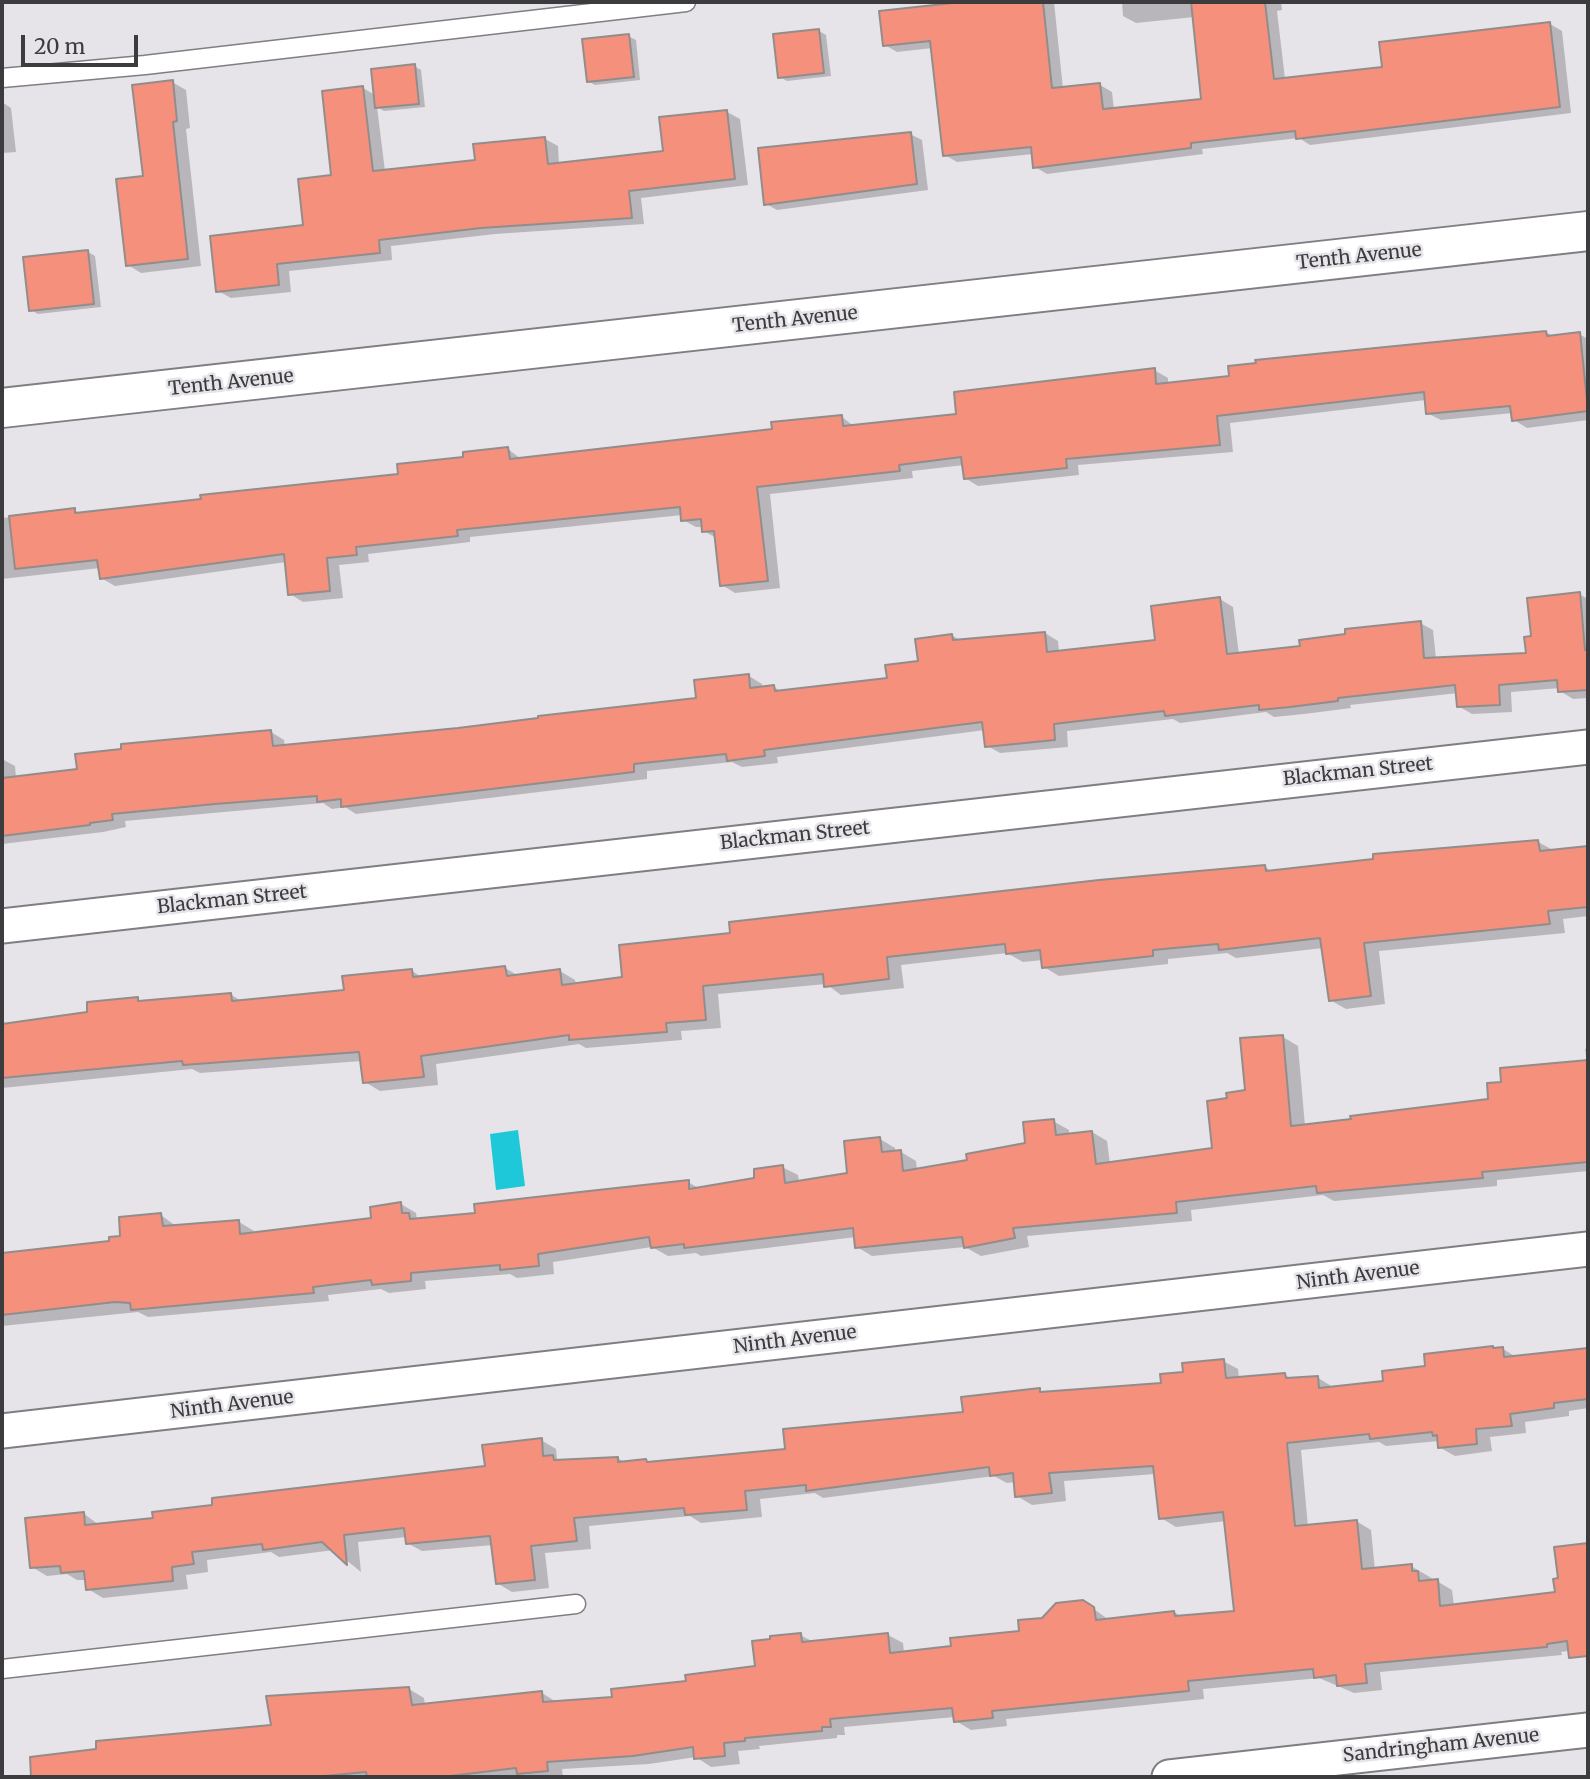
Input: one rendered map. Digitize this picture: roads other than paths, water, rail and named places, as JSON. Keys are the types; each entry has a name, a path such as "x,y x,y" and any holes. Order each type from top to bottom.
{"main road":[{"name":"Tenth Avenue","path":"2,408 1588,231"}],"street":[{"name":"Blackman Street","path":"2,926 1588,747"},
{"name":"Ninth Avenue","path":"2,1432 1588,1249"},
{"name":"Sandringham Avenue","path":"1169,1777 1588,1730"}],"lane":[{"path":"2,78 145,65 686,2"},
{"path":"2,1670 576,1604"}],"water":[{"path":"518,1130 525,1186 496,1190 490,1134"}]}
